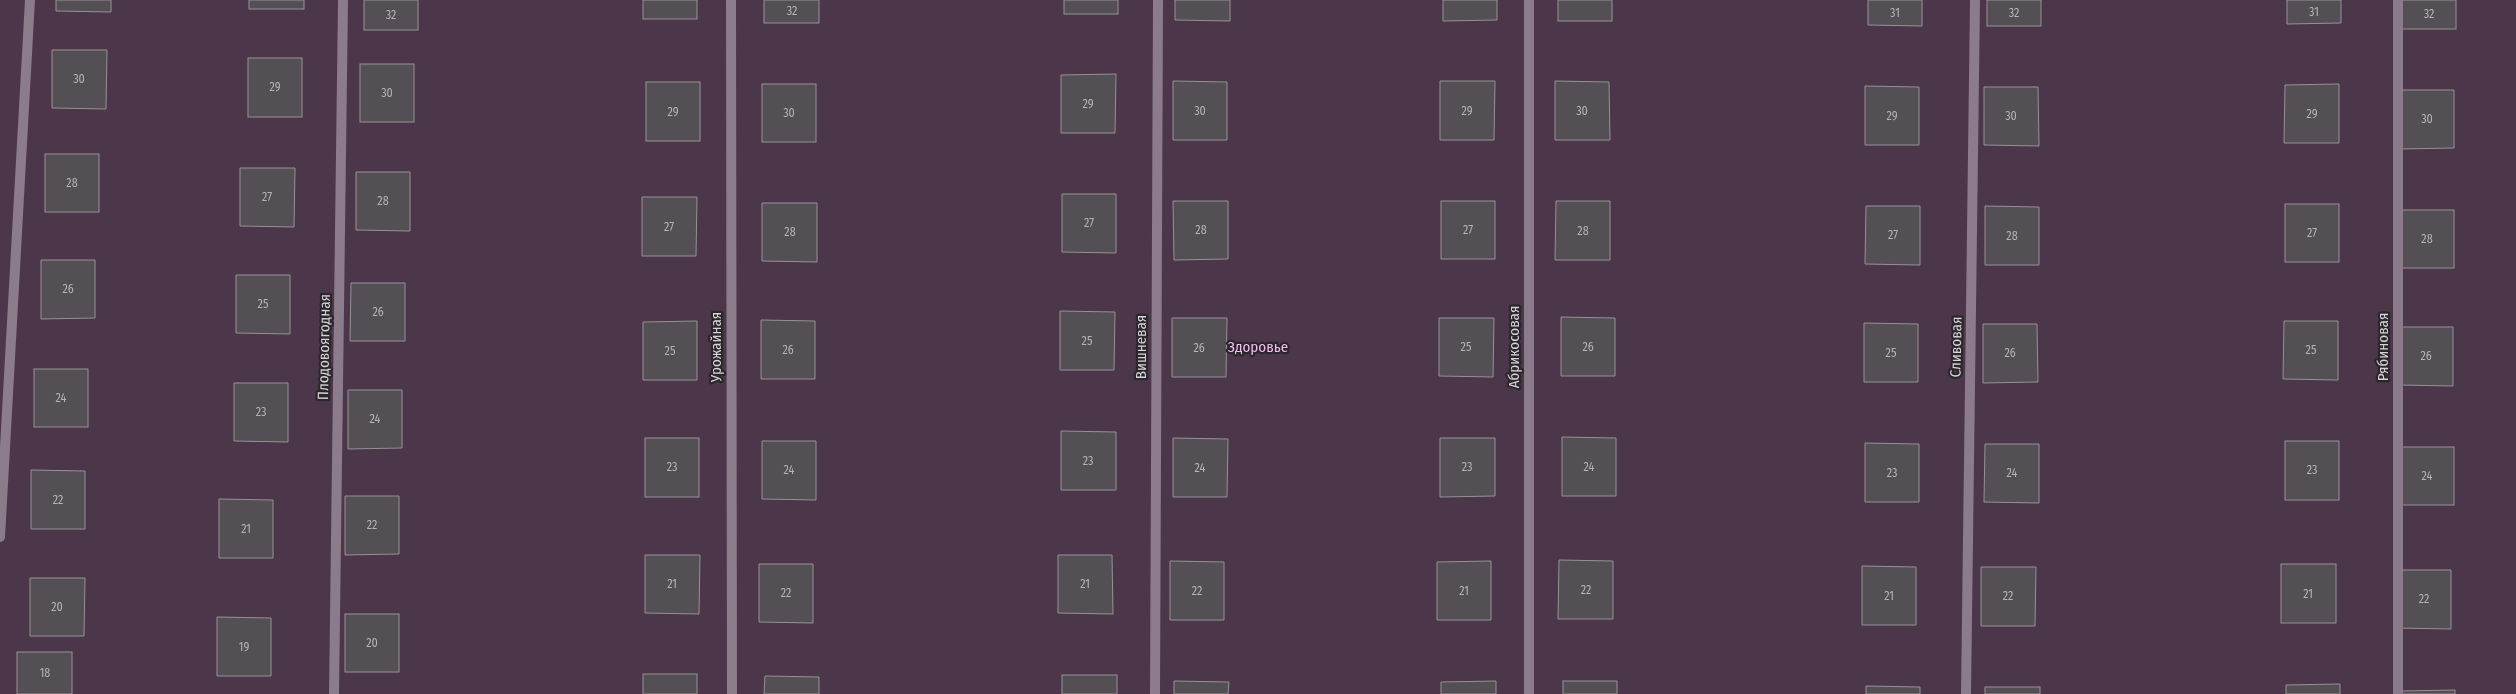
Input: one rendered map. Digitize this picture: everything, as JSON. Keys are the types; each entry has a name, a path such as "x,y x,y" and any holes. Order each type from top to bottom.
{"street":[{"path":"0,537 30,0"},
{"name":"Плодовоягодная","path":"334,694 343,0"},
{"name":"Урожайная","path":"731,0 732,694"},
{"name":"Вишневая","path":"1155,694 1158,0"},
{"name":"Абрикосовая","path":"1529,0 1529,694"},
{"name":"Сливовая","path":"1966,694 1975,0"},
{"name":"Рябиновая","path":"2398,0 2398,694"}],"green space":[{"name":"Здоровье","path":"0,0 2516,0 2516,694 0,694"}],"building":[{"path":"56,0 111,0 111,12 56,11"},
{"path":"249,0 304,0 304,9 249,9"},
{"path":"364,0 418,0 418,30 364,30"},
{"path":"643,0 697,0 697,19 643,19"},
{"path":"764,0 819,0 819,23 764,23"},
{"path":"1064,0 1118,0 1118,14 1064,14"},
{"path":"1175,0 1230,0 1230,21 1175,20"},
{"path":"1443,0 1497,0 1497,20 1443,21"},
{"path":"1558,0 1612,0 1612,21 1558,21"},
{"path":"1868,0 1922,0 1922,26 1868,25"},
{"path":"1987,0 2041,0 2041,26 1987,26"},
{"path":"2287,0 2341,0 2341,23 2287,24"},
{"path":"2402,0 2456,0 2456,29 2402,29"},
{"path":"52,50 107,50 106,109 52,108"},
{"path":"248,58 302,58 302,117 248,117"},
{"path":"360,64 414,64 414,122 360,122"},
{"path":"1116,74 1115,133 1061,133 1061,75"},
{"path":"1173,81 1227,82 1227,140 1173,140"},
{"path":"1440,81 1495,81 1494,140 1440,140"},
{"path":"1555,81 1609,82 1610,140 1555,140"},
{"path":"646,82 700,82 700,141 646,141"},
{"path":"762,84 816,84 816,142 762,142"},
{"path":"2339,84 2339,143 2284,143 2285,85"},
{"path":"1865,86 1919,87 1919,145 1865,145"},
{"path":"1984,87 2038,87 2039,146 1984,145"},
{"path":"2399,90 2454,90 2454,148 2399,149"},
{"path":"45,154 99,154 99,212 45,212"},
{"path":"240,168 295,168 294,227 240,226"},
{"path":"356,172 410,172 410,231 356,230"},
{"path":"1062,194 1116,194 1116,253 1062,252"},
{"path":"642,197 697,197 696,256 642,256"},
{"path":"1173,201 1228,201 1228,259 1174,260"},
{"path":"1441,201 1495,201 1495,259 1441,259"},
{"path":"1556,201 1610,201 1610,260 1555,260"},
{"path":"762,203 817,203 817,262 762,261"},
{"path":"2285,204 2339,204 2339,262 2285,262"},
{"path":"1866,206 1920,206 1920,265 1865,264"},
{"path":"1985,206 2039,207 2039,265 1985,265"},
{"path":"2400,210 2454,210 2454,268 2400,268"},
{"path":"41,260 95,260 95,318 41,319"},
{"path":"236,275 290,275 290,334 236,333"},
{"path":"351,283 405,283 405,341 350,341"},
{"path":"1060,311 1115,312 1114,370 1060,370"},
{"path":"1561,317 1615,318 1615,376 1561,376"},
{"path":"1172,318 1227,318 1226,377 1172,377"},
{"path":"1439,318 1494,318 1493,377 1439,376"},
{"path":"761,320 815,321 815,379 761,379"},
{"path":"697,321 697,380 643,380 643,322"},
{"path":"2284,321 2338,321 2338,380 2283,379"},
{"path":"1864,323 1918,324 1918,382 1864,382"},
{"path":"1983,324 2037,324 2038,382 1983,383"},
{"path":"2399,327 2453,327 2453,386 2398,385"},
{"path":"34,369 88,369 88,427 34,427"},
{"path":"234,383 288,383 288,442 234,441"},
{"path":"348,390 402,390 402,448 348,449"},
{"path":"1061,431 1116,432 1116,490 1061,490"},
{"path":"1562,437 1616,438 1616,496 1562,496"},
{"path":"645,438 699,438 699,497 645,497"},
{"path":"1173,438 1228,439 1227,497 1173,497"},
{"path":"1440,438 1495,438 1495,496 1440,497"},
{"path":"762,441 816,441 816,500 762,499"},
{"path":"2285,441 2339,441 2339,500 2285,500"},
{"path":"1865,443 1919,444 1919,502 1865,502"},
{"path":"1985,444 2039,444 2039,503 1984,502"},
{"path":"2400,447 2454,447 2454,505 2400,505"},
{"path":"31,470 85,471 85,529 31,529"},
{"path":"345,496 399,496 399,554 345,555"},
{"path":"219,499 273,500 273,558 219,558"},
{"path":"645,555 700,555 699,614 645,613"},
{"path":"1058,555 1112,555 1113,614 1058,613"},
{"path":"1559,560 1613,561 1613,619 1558,619"},
{"path":"1170,561 1224,562 1224,620 1170,620"},
{"path":"1491,561 1491,620 1437,620 1437,562"},
{"path":"759,564 813,564 813,623 759,622"},
{"path":"2281,564 2336,564 2336,623 2281,623"},
{"path":"1862,566 1916,567 1916,625 1862,625"},
{"path":"1981,567 2036,567 2035,626 1981,626"},
{"path":"2396,570 2451,570 2451,629 2396,628"},
{"path":"30,578 85,578 84,636 30,636"},
{"path":"345,614 399,614 399,672 345,672"},
{"path":"217,617 271,618 271,676 217,676"},
{"path":"17,652 72,652 72,694 17,694"},
{"path":"643,674 697,674 697,694 643,694"},
{"path":"1062,675 1117,675 1117,694 1062,694"},
{"path":"765,676 819,677 819,694 764,694"},
{"path":"1174,681 1229,682 1228,694 1174,694"},
{"path":"1496,681 1496,694 1441,694 1441,682"},
{"path":"1563,681 1617,681 1617,694 1563,694"},
{"path":"2340,684 2340,694 2286,694 2286,685"},
{"path":"1866,686 1920,687 1920,694 1866,694"},
{"path":"1985,687 2040,687 2040,694 1985,694"},
{"path":"2455,690 2455,694 2401,694 2401,691"}]}
